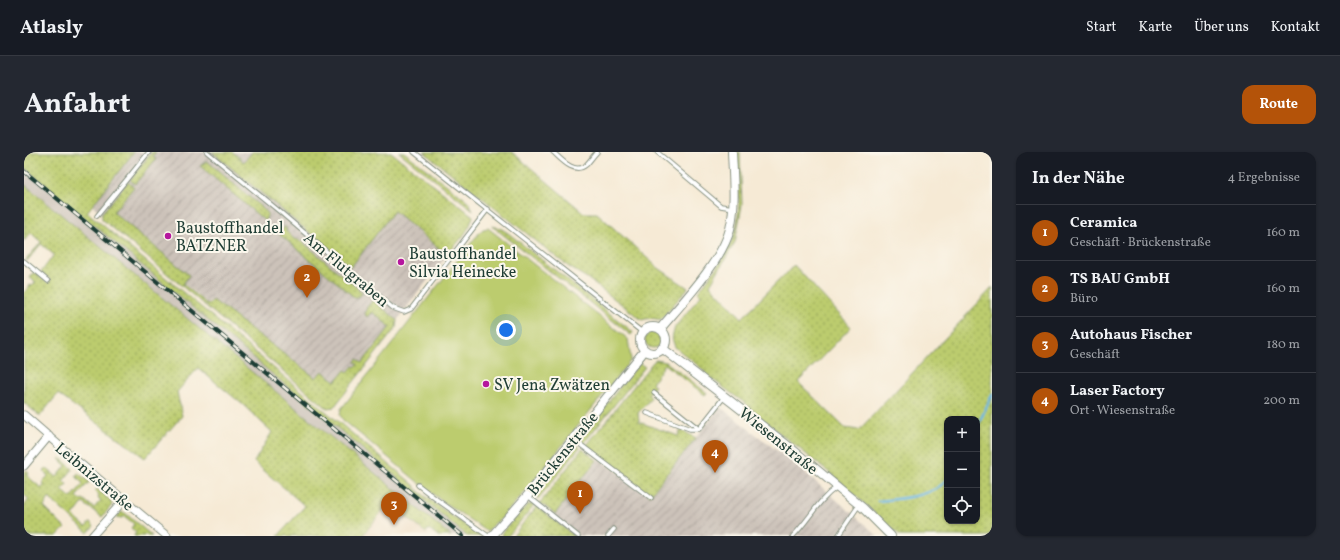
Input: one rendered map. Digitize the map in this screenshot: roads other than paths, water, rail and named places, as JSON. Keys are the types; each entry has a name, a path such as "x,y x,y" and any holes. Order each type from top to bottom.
{"street":[{"path":"660,330 705,274 727,239 733,208 732,152"},
{"path":"649,327 660,330 663,332 665,340 662,348 656,352 645,350 642,347 640,339 642,332 649,327"},
{"name":"Wiesenstraße","path":"662,348 792,450 859,506 891,536"},
{"name":"Brückenstraße","path":"492,536 528,496 645,350"},
{"name":"Leibnizstraße","path":"24,415 167,536"},
{"path":"24,466 49,436"},
{"path":"92,536 124,500"}],"lane":[{"path":"97,216 149,152"},
{"name":"Am Flutgraben","path":"207,152 393,308 404,312 411,309 488,210"},
{"path":"414,152 642,332"},
{"path":"553,152 570,167 579,168 586,166 597,152"},
{"path":"657,152 721,206 733,208"},
{"path":"24,261 48,281"},
{"path":"654,393 699,429"},
{"path":"699,429 725,396"},
{"path":"647,413 690,429 699,429"},
{"path":"573,439 651,498"},
{"path":"418,485 488,536"},
{"path":"793,536 802,528 822,499 836,487"},
{"path":"528,496 578,536"},
{"path":"838,536 859,506"},
{"path":"608,536 614,529"}],"waterway":[{"path":"980,421 992,395"},
{"path":"878,501 924,494 944,483"}],"railway":[{"path":"24,171 463,536"}],"place":[{"name":"Baustoffhandel BATZNER","path":"168,236"},
{"name":"Baustoffhandel Silvia Heinecke","path":"401,262"},
{"name":"TS BAU GmbH","path":"307,298"},
{"name":"SV Jena Zwätzen","path":"486,384"},
{"name":"Laser Factory","path":"715,473"},
{"name":"Ceramica","path":"580,514"},
{"name":"Autohaus Fischer","path":"394,525"}]}
